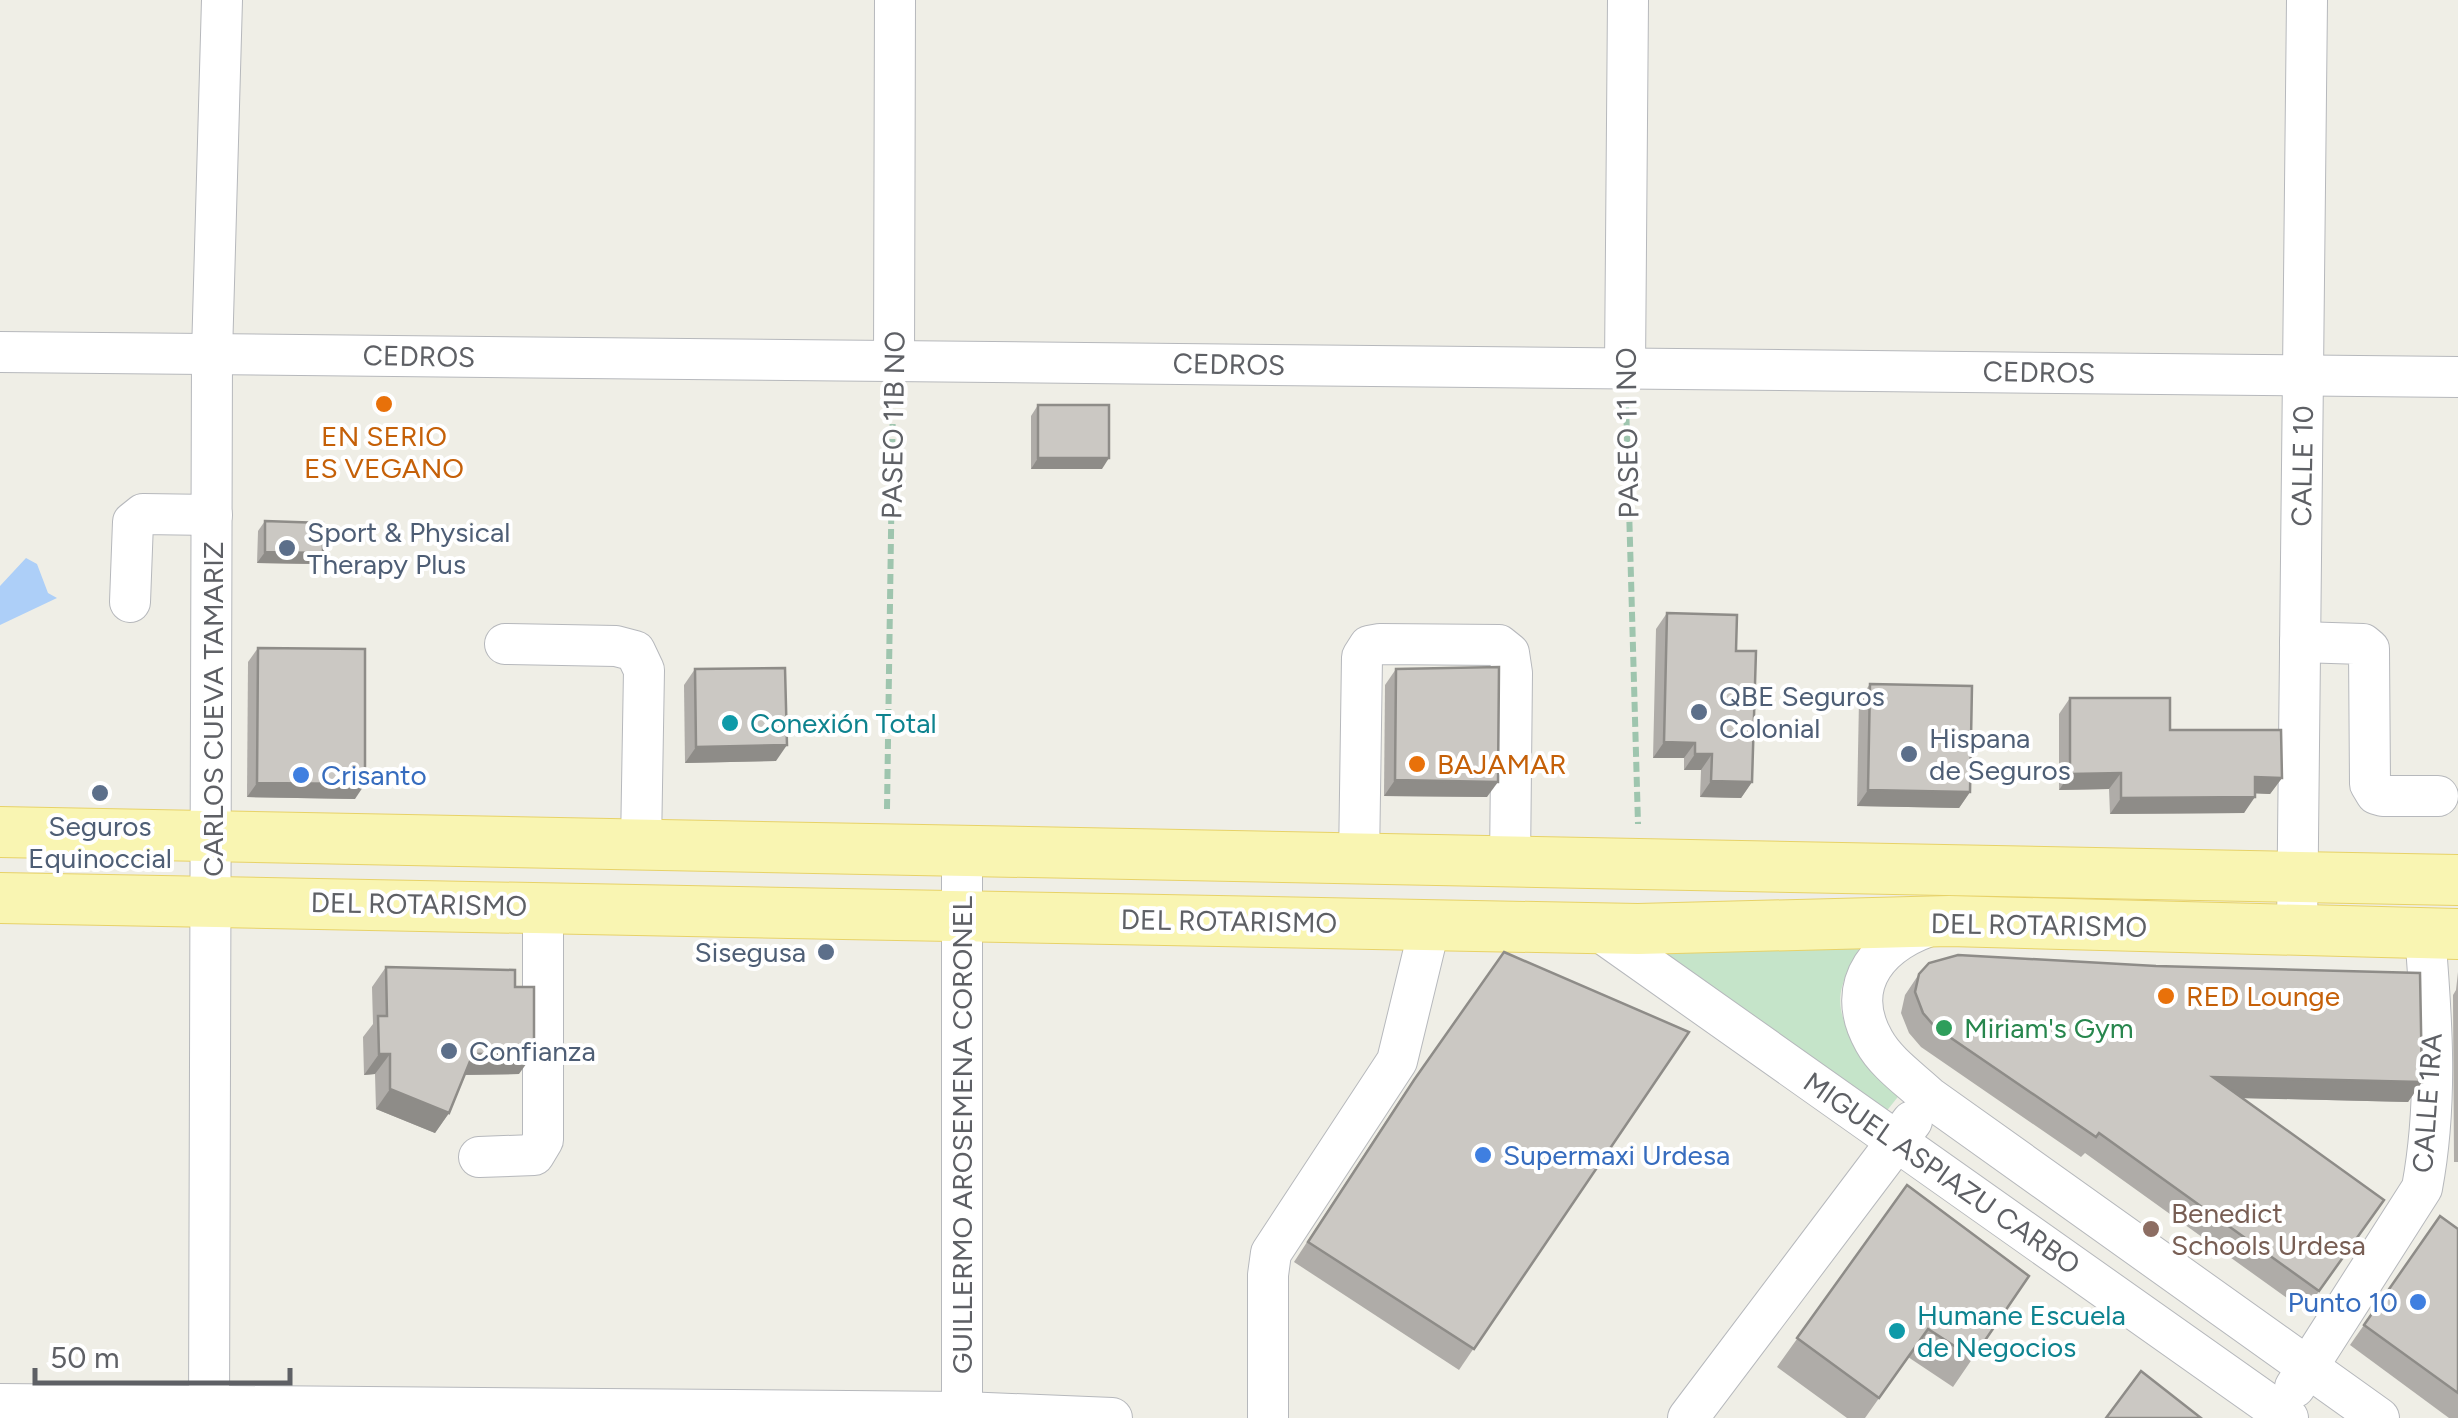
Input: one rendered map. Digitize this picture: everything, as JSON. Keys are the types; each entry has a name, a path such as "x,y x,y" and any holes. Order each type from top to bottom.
{"main road":[{"name":"DEL ROTARISMO","path":"0,832 2458,880"},
{"name":"DEL ROTARISMO","path":"0,898 1594,928 1948,920 2442,934"}],"street":[{"name":"CARLOS CUEVA TAMARIZ","path":"209,1412 212,354 222,0"},
{"name":"PASEO 11B NO","path":"894,0 894,361"},
{"name":"PASEO 11 NO","path":"1625,368 1628,0"},
{"name":"CALLE 10","path":"2297,932 2307,0"},
{"name":"CEDROS","path":"0,352 2458,377"},
{"path":"130,602 133,522 143,514 212,515"},
{"path":"2300,642 2363,644 2369,649 2370,784 2376,794 2383,796 2438,796"},
{"path":"504,644 616,646 636,652 644,670 641,845"},
{"path":"1359,860 1362,657 1368,646 1499,645 1508,653 1512,673 1510,863"},
{"name":"GUILLERMO AROSEMENA CORONEL","path":"962,852 962,1415"},
{"path":"479,1157 534,1154 543,1140 543,907"},
{"name":"MIGUEL ASPIAZU CARBO","path":"1948,920 1902,937 1869,968 1862,1000 1874,1043 1929,1098 2380,1418"},
{"path":"1268,1418 1271,1253 1397,1061 1430,925"},
{"name":"MIGUEL ASPIAZU CARBO","path":"1594,928 2281,1416"},
{"name":"CALLE 1RA","path":"2281,1416 2308,1365 2422,1188 2442,934"},
{"path":"1688,1418 1929,1098"},
{"path":"0,1404 209,1412 1112,1418"}],"path":[{"name":"PASEO 11B NO","path":"886,850 894,361"},
{"name":"PASEO 11 NO","path":"1625,368 1639,866"}],"green space":[{"path":"1870,929 1847,972 1840,1002 1857,1046 1901,1093 1885,1113 1647,948"}],"water":[{"path":"26,558 37,564 48,593 57,598 0,625 0,586"}],"building":[{"path":"1038,405 1109,405 1109,458 1038,458"},
{"path":"265,521 323,523 323,553 265,552"},
{"name":"QBE Seguros Colonial","path":"1667,613 1737,615 1736,651 1756,651 1752,782 1711,781 1712,754 1695,754 1695,743 1664,742"},
{"path":"258,648 365,649 365,784 257,783"},
{"path":"1499,667 1498,782 1395,780 1396,669"},
{"name":"Conexión Total","path":"785,668 787,745 696,747 695,669"},
{"name":"Hispana de Seguros","path":"1870,684 1972,686 1970,792 1868,790"},
{"path":"2070,698 2170,698 2170,730 2281,730 2282,778 2255,777 2255,797 2121,798 2121,773 2070,774"},
{"name":"Supermaxi Urdesa","path":"1504,952 1689,1032 1474,1349 1308,1242"},
{"path":"1958,955 2156,966 2420,973 2422,1082 2213,1077 2384,1200 2319,1291 2099,1133 2096,1137 1935,1027 1923,1013 1915,992 1919,974 1929,963"},
{"name":"Confianza","path":"386,967 515,970 515,987 534,987 534,1053 473,1054 449,1113 390,1089 390,1054 379,1054 378,1016 387,1016"},
{"name":"Humane Escuela de Negocios","path":"1907,1185 2029,1276 1973,1358 1928,1329 1879,1398 1797,1338"},
{"name":"Punto 10","path":"2440,1216 2458,1229 2458,1393 2364,1325"},
{"path":"2141,1371 2201,1418 2106,1418"}],"place":[{"name":"EN SERIO ES VEGANO","path":"384,404"},
{"name":"Sport & Physical Therapy Plus","path":"287,548"},
{"name":"QBE Seguros Colonial","path":"1699,712"},
{"name":"Conexión Total","path":"730,723"},
{"name":"Hispana de Seguros","path":"1909,754"},
{"name":"BAJAMAR","path":"1417,764"},
{"name":"Crisanto","path":"301,775"},
{"name":"Seguros Equinoccial","path":"100,793"},
{"name":"Sisegusa","path":"826,952"},
{"name":"RED Lounge","path":"2166,996"},
{"name":"Miriam's Gym","path":"1944,1028"},
{"name":"Confianza","path":"449,1051"},
{"name":"Supermaxi Urdesa","path":"1483,1155"},
{"name":"Benedict Schools Urdesa","path":"2151,1229"},
{"name":"Punto 10","path":"2418,1302"},
{"name":"Humane Escuela de Negocios","path":"1897,1331"}]}
